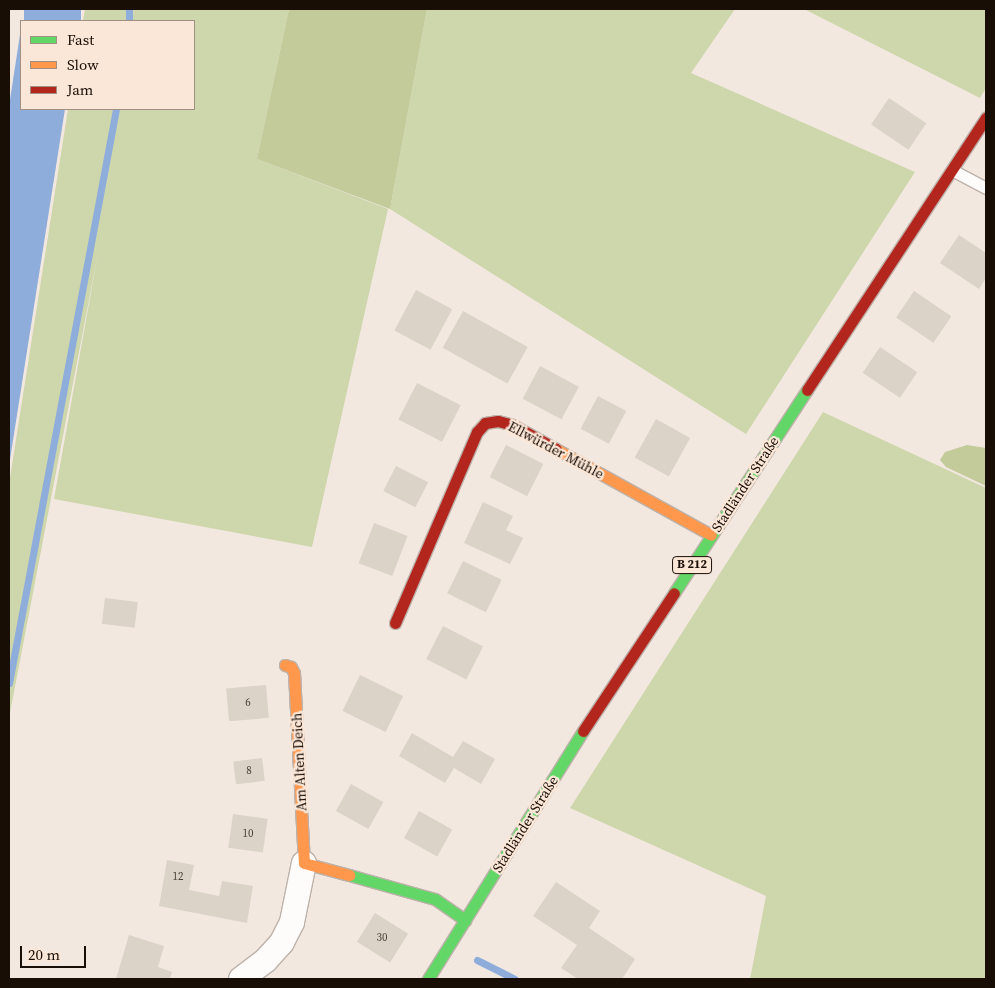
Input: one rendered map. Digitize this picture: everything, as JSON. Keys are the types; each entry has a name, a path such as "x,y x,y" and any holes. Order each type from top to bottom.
{"main road":[{"name":"Stadländer Straße","path":"428,979 565,759 986,118"},
{"name":"Ellwürder Mühle","path":"395,623 477,432 486,423 498,421 513,425 712,535"},
{"name":"Am Alten Deich","path":"285,665 291,668 294,673 304,863"},
{"path":"304,863 435,900 465,920"}],"street":[{"name":"Am Alten Deich","path":"241,979 266,960 282,942 292,922 304,863"}],"lane":[{"path":"952,170 986,188"}],"green space":[{"path":"85,9 289,9 257,159 388,209 312,547 54,499 98,253 9,718 9,484 68,110 195,110 195,20 83,20"},
{"path":"289,9 427,9 390,209 257,159"},
{"path":"427,9 735,9 691,73 915,172 746,434 390,209"},
{"path":"804,9 986,9 986,88 980,98"},
{"path":"823,412 986,488 986,979 750,979 766,896 570,808"},
{"path":"967,445 986,448 986,486 946,467 940,460 945,452"}],"water":[{"path":"24,9 81,9 81,20 24,20"},
{"path":"20,34 20,110 65,110 9,466 9,106"}],"building":[{"path":"889,98 926,123 908,150 871,125"},
{"path":"959,235 986,253 986,278 979,289 940,263"},
{"path":"416,290 452,309 431,350 394,331"},
{"path":"914,291 951,316 933,343 896,318"},
{"path":"463,311 528,347 507,384 443,348"},
{"path":"880,347 917,372 900,398 863,373"},
{"path":"540,366 579,387 561,419 523,399"},
{"path":"417,383 461,405 442,442 398,420"},
{"path":"598,396 626,411 609,444 581,429"},
{"path":"656,419 690,438 669,476 635,457"},
{"path":"506,445 543,464 527,496 490,477"},
{"path":"396,466 428,482 415,507 383,491"},
{"path":"483,502 513,516 506,530 523,538 510,564 464,543"},
{"path":"374,523 408,536 392,576 359,563"},
{"path":"463,561 502,580 486,612 447,593"},
{"path":"105,598 138,602 135,628 102,624"},
{"path":"443,626 483,646 466,679 426,659"},
{"path":"360,675 403,696 386,732 342,711"},
{"path":"266,685 269,718 229,721 226,688"},
{"path":"412,733 453,757 463,741 495,759 481,784 454,768 445,783 399,756"},
{"path":"262,758 265,781 236,784 233,762"},
{"path":"351,784 383,802 368,829 336,811"},
{"path":"419,811 452,829 437,857 404,838"},
{"path":"233,814 268,819 263,853 228,848"},
{"path":"167,860 194,865 189,890 219,896 222,881 253,886 247,923 159,906"},
{"path":"556,882 600,911 589,928 635,959 622,979 578,979 561,968 577,945 533,916"},
{"path":"375,913 408,934 390,963 357,942"},
{"path":"129,935 164,946 158,967 172,972 170,979 116,979"}],"waterway":[{"path":"129,9 129,20"},
{"path":"9,683 116,110"},
{"path":"477,960 515,979"}],"traffic: fast":[{"path":"674,593 807,390"},
{"path":"428,979 583,731"},
{"path":"349,875 435,899 465,920"}],"traffic: slow":[{"path":"556,449 711,535"},
{"path":"285,665 291,667 294,673 304,863 349,875"}],"traffic: jam":[{"path":"807,390 986,118"},
{"path":"395,623 477,432 485,423 498,421 513,425 556,449"},
{"path":"583,731 674,593"}]}
